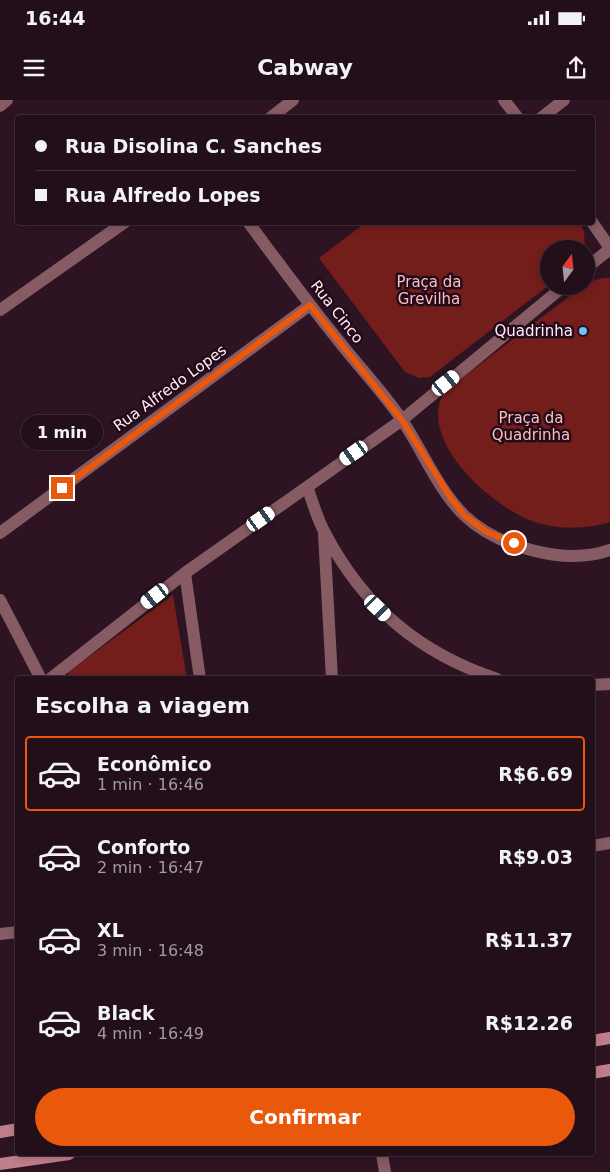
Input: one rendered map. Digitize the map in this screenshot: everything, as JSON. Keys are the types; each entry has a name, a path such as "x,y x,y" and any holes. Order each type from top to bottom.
{"street":[{"path":"0,106 7,100"},
{"path":"274,115 293,100"},
{"path":"504,100 516,115"},
{"path":"545,115 564,100"},
{"path":"0,310 121,225"},
{"name":"Rua Cinco","path":"250,225 310,305 402,420 450,497 465,516 487,532 538,553 587,556 610,550"},
{"path":"594,225 610,248 595,260"},
{"path":"54,676 185,573 402,420 553,295"},
{"name":"Rua Alfredo Lopes","path":"0,533 310,305"},
{"path":"307,487 324,531 344,566 364,592 398,627 431,650 468,669 488,676"},
{"path":"324,531 332,676"},
{"path":"185,573 200,676"},
{"path":"0,600 39,676"},
{"path":"595,686 610,684"},
{"path":"595,846 610,843"},
{"path":"0,934 15,932"},
{"path":"595,1040 610,1038"},
{"path":"595,1072 610,1070"},
{"path":"0,1132 15,1130"},
{"path":"0,1164 54,1156"},
{"path":"382,1156 385,1172"}],"green space":[{"name":"Praça da Grevilha","path":"362,225 580,225 584,231 584,240 540,240 540,292 430,377 419,378 405,372 319,258"},
{"name":"Praça da Quadrinha","path":"610,278 610,522 572,528 544,525 518,515 499,503 463,470 449,450 440,430 438,410 445,391 571,295 595,295 595,280"},
{"path":"173,595 186,676 69,676 68,672"}],"place":[{"name":"Quadrinha","path":"583,331"}],"route":[{"path":"62,488 310,305 402,420 450,497 465,516 487,532 514,543"}]}
